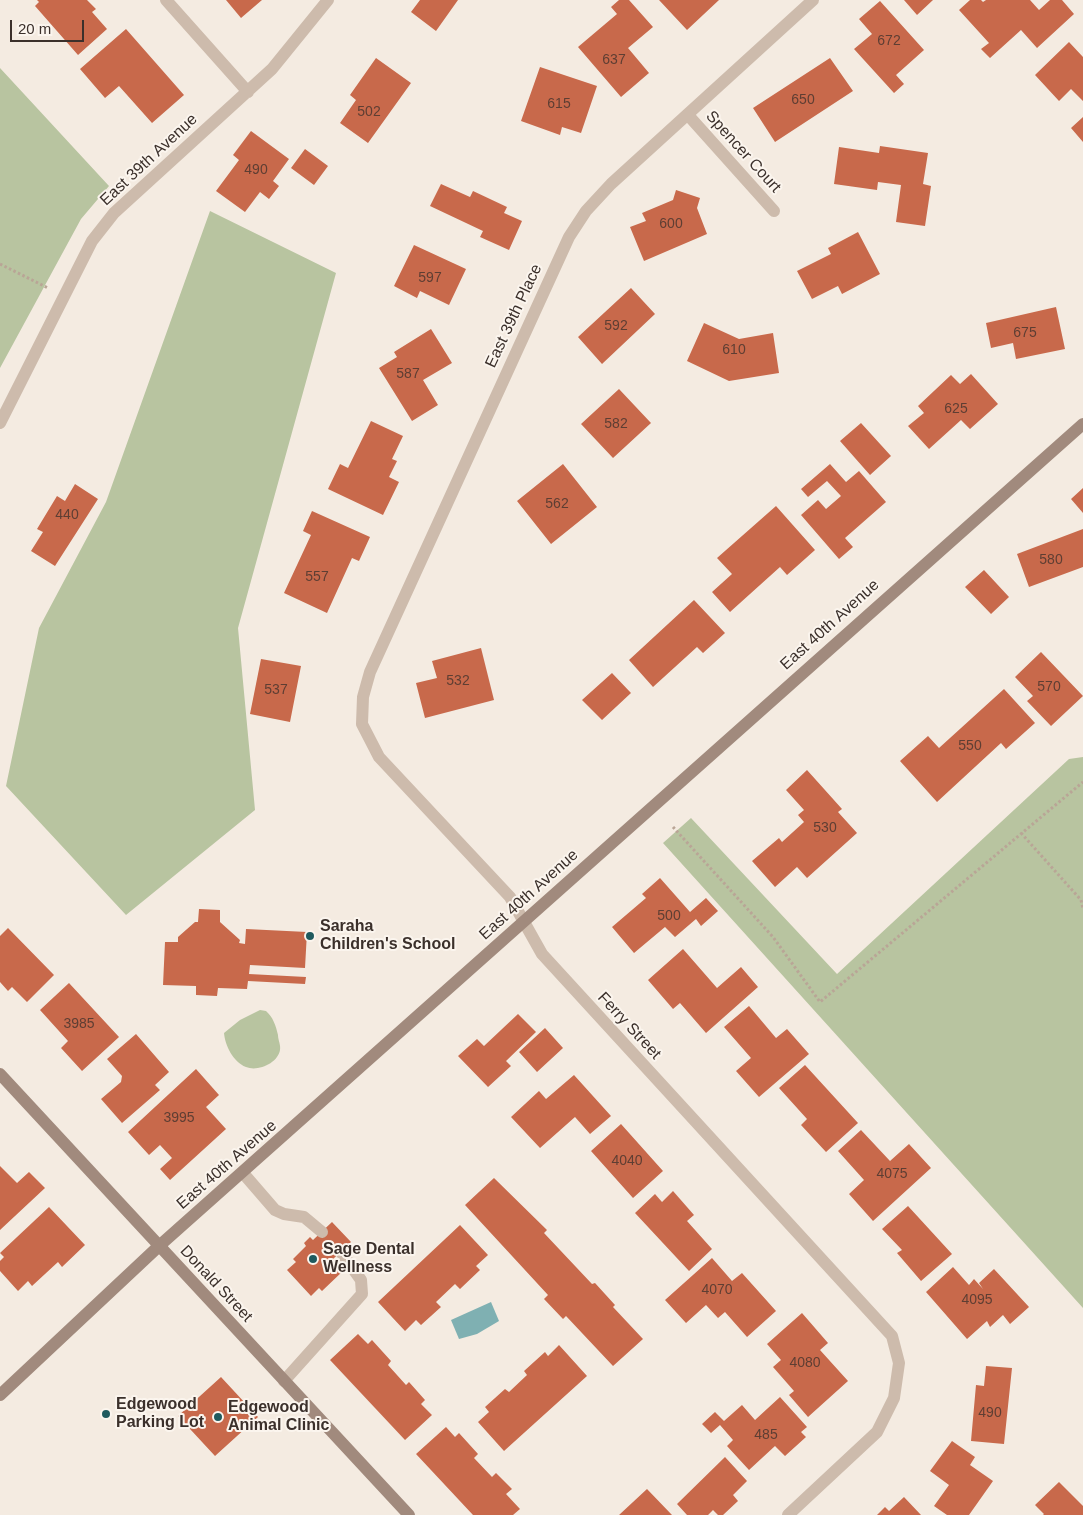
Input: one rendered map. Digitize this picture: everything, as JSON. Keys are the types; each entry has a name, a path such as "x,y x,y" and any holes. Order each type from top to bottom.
{"street":[{"path":"166,0 248,92"},
{"name":"East 39th Avenue","path":"0,423 92,241 114,214 272,69 328,0"},
{"name":"East 39th Place","path":"362,724 363,697 370,672 569,237 586,211 611,184 814,0"},
{"name":"Spencer Court","path":"688,116 774,211"},
{"name":"East 40th Avenue","path":"0,1395 159,1246 1083,424"},
{"name":"Ferry Street","path":"362,724 379,757 510,896 542,954 892,1336 899,1363 894,1398 877,1432 788,1515"},
{"name":"Donald Street","path":"0,1074 409,1515"},
{"path":"243,1173 275,1210 304,1217 322,1232"},
{"path":"284,1381 362,1294 361,1280 341,1252"}],"path":[{"path":"0,264 64,296"},
{"path":"673,827 772,937 820,1002 1083,782"},
{"path":"1021,833 1081,900 1083,909"}],"green space":[{"path":"0,68 109,186 81,219 0,368"},
{"path":"210,211 336,273 238,628 255,810 126,915 6,786 39,628 106,502"},
{"path":"1083,757 1083,1308 663,843 691,818 837,974 1069,759"},
{"path":"260,1010 266,1011 274,1022 280,1050 276,1059 267,1065 256,1068 246,1067 237,1061 228,1048 224,1033 240,1020"}],"water":[{"path":"491,1302 499,1321 477,1334 459,1339 451,1320"}],"building":[{"path":"37,0 87,0 96,9 92,12 107,29 78,55 35,6 39,2"},
{"path":"226,0 262,0 241,18"},
{"path":"420,0 458,0 436,31 411,12"},
{"path":"619,0 629,0 653,27 628,48 649,73 621,97 578,47 617,14 611,7"},
{"path":"659,0 719,0 687,30"},
{"path":"904,0 933,0 917,15"},
{"path":"970,0 981,0 983,2 986,0 1030,0 1039,10 1050,0 1062,0 1074,14 1037,48 1021,30 990,58 981,49 989,43 959,10"},
{"path":"880,1 924,50 896,75 904,84 894,93 854,49 872,34 859,19"},
{"path":"126,29 184,95 152,123 119,86 105,98 80,69"},
{"path":"1069,42 1083,57 1083,101 1071,89 1059,101 1035,75"},
{"path":"376,58 411,83 368,143 340,123 356,100 350,95"},
{"path":"830,58 853,91 775,142 753,108"},
{"path":"540,67 597,86 581,133 562,127 560,135 521,121"},
{"path":"1083,117 1083,142 1071,128"},
{"path":"251,131 289,159 273,181 279,186 269,199 260,192 245,212 216,191 239,160 233,155"},
{"path":"880,146 928,153 923,184 931,186 925,226 896,222 901,185 878,182 877,190 834,184 839,147 879,153"},
{"path":"305,149 328,166 314,185 291,168"},
{"path":"441,184 470,197 473,191 507,207 504,213 522,221 509,250 480,237 483,231 430,206"},
{"path":"676,190 700,198 697,208 707,234 644,261 630,227 646,221 642,213 673,200"},
{"path":"858,232 880,274 842,294 838,286 812,299 797,271 831,254 828,248"},
{"path":"414,245 466,269 449,305 420,291 417,298 394,286"},
{"path":"631,288 655,314 602,364 578,337"},
{"path":"1056,307 1065,349 1016,359 1013,343 991,348 986,323"},
{"path":"704,323 739,339 773,333 779,373 729,381 687,361"},
{"path":"431,329 452,363 423,380 438,405 412,421 379,368 397,357 394,352"},
{"path":"971,374 998,404 970,429 961,420 929,449 908,426 924,413 918,406 951,375 960,384"},
{"path":"619,389 651,423 613,458 581,424"},
{"path":"371,421 403,436 392,459 397,461 389,477 399,482 383,515 328,489 340,464 348,468"},
{"path":"861,423 891,456 870,475 840,441"},
{"path":"563,464 597,507 551,544 517,501"},
{"path":"830,464 846,482 859,471 886,502 845,538 853,547 839,559 801,515 818,500 826,509 841,496 827,481 808,497 801,489"},
{"path":"75,484 98,499 55,566 31,551 43,532 37,529 57,496 65,501"},
{"path":"1083,488 1083,513 1071,499"},
{"path":"776,506 815,550 787,575 780,567 730,612 712,592 732,574 717,558"},
{"path":"312,511 370,537 359,561 352,558 327,613 284,593 311,535 303,531"},
{"path":"1083,529 1083,567 1029,587 1017,554"},
{"path":"984,570 1009,597 991,614 965,587"},
{"path":"694,600 725,633 703,653 697,647 653,687 629,660"},
{"path":"481,648 494,700 425,718 416,683 437,678 432,661"},
{"path":"1041,652 1083,696 1051,726 1027,701 1033,696 1015,677"},
{"path":"261,659 301,666 290,722 250,714"},
{"path":"612,673 631,693 602,720 582,700"},
{"path":"1004,689 1035,723 1006,749 1001,743 937,802 900,761 928,736 939,748"},
{"path":"807,770 842,809 838,812 857,833 807,878 797,867 775,887 752,861 779,838 782,842 804,822 798,815 804,810 786,790"},
{"path":"660,878 690,912 706,898 718,911 701,926 696,919 675,937 665,927 634,953 612,927 646,898 642,894"},
{"name":"Saraha Children's School","path":"199,909 220,910 220,922 240,940 239,943 245,944 246,929 307,932 305,968 250,965 249,974 306,977 305,984 248,981 247,989 218,988 217,996 196,995 196,986 163,985 165,942 178,942 178,937 195,922 198,922"},
{"path":"8,928 54,975 27,1002 12,987 8,991 0,982 0,936"},
{"path":"683,949 717,988 741,967 758,987 706,1033 680,1003 673,1009 648,980"},
{"path":"69,983 119,1037 82,1071 61,1048 68,1041 40,1010"},
{"path":"749,1006 776,1038 787,1029 809,1054 759,1097 736,1071 751,1058 724,1027"},
{"path":"518,1014 536,1032 506,1061 511,1066 488,1087 458,1056 477,1039 484,1046"},
{"path":"545,1028 563,1048 537,1072 519,1052"},
{"path":"136,1034 169,1072 155,1085 160,1090 122,1123 101,1099 121,1082 122,1076 107,1059"},
{"path":"805,1065 858,1123 826,1152 801,1125 807,1119 779,1088"},
{"path":"196,1069 219,1095 206,1107 226,1129 170,1180 160,1169 172,1158 160,1145 149,1155 128,1132"},
{"path":"574,1075 611,1116 590,1134 575,1117 540,1148 511,1117 539,1091 546,1099"},
{"path":"621,1124 663,1171 633,1198 591,1151"},
{"path":"861,1130 890,1161 909,1144 931,1168 873,1221 849,1194 864,1180 838,1151"},
{"path":"0,1166 17,1183 29,1172 45,1188 0,1230"},
{"path":"494,1178 547,1230 544,1233 592,1284 595,1283 615,1305 613,1307 643,1339 613,1366 566,1316 563,1319 544,1299 548,1295 465,1205"},
{"path":"673,1191 694,1215 687,1221 712,1249 689,1271 635,1213 655,1194 662,1202"},
{"path":"908,1206 952,1254 921,1281 897,1253 902,1250 882,1229"},
{"path":"49,1207 85,1245 62,1267 58,1262 32,1286 28,1281 18,1291 0,1271 0,1261 4,1257 0,1253"},
{"name":"Sage Dental Wellness","path":"332,1222 351,1242 332,1260 343,1271 322,1291 319,1288 311,1296 287,1270 296,1262 293,1259 306,1246 304,1243 310,1237 313,1240"},
{"path":"460,1225 488,1255 476,1266 480,1270 460,1289 455,1284 436,1302 441,1307 421,1325 416,1320 405,1331 378,1302"},
{"path":"712,1258 732,1281 742,1273 776,1311 747,1337 725,1312 718,1318 706,1305 686,1323 665,1300"},
{"path":"953,1267 969,1285 974,1279 983,1289 979,1283 994,1269 1029,1307 1010,1324 1003,1315 990,1327 987,1321 967,1339 926,1292"},
{"path":"802,1313 828,1343 820,1350 848,1381 808,1417 789,1395 794,1391 773,1367 781,1360 767,1344"},
{"path":"358,1334 368,1344 372,1340 391,1361 388,1365 406,1385 409,1382 425,1400 421,1404 432,1415 405,1440 330,1360"},
{"path":"559,1345 587,1376 504,1451 478,1422 489,1412 485,1407 505,1389 509,1392 527,1375 524,1371 545,1352 548,1356"},
{"path":"986,1366 1012,1368 1004,1444 971,1441 976,1385 984,1386"},
{"name":"Edgewood Animal Clinic","path":"221,1377 258,1417 215,1456 178,1416"},
{"path":"780,1397 807,1427 801,1432 806,1437 785,1456 775,1446 749,1470 727,1446 733,1440 720,1425 711,1433 702,1424 715,1412 724,1421 742,1405 755,1420"},
{"path":"446,1427 455,1437 459,1433 478,1454 474,1458 492,1477 496,1473 512,1489 506,1494 520,1509 513,1515 473,1515 416,1454"},
{"path":"952,1441 975,1457 970,1465 993,1481 969,1515 947,1515 934,1506 949,1485 930,1471"},
{"path":"725,1457 747,1481 733,1495 738,1501 723,1515 718,1515 713,1510 708,1515 687,1515 677,1504"},
{"path":"1059,1482 1083,1506 1083,1515 1043,1515 1035,1505"},
{"path":"647,1489 672,1515 619,1515"},
{"path":"904,1497 921,1515 877,1515 885,1507 889,1511"}],"place":[{"name":"Saraha Children's School","path":"310,936"},
{"name":"Sage Dental Wellness","path":"313,1259"},
{"name":"Edgewood Parking Lot","path":"106,1414"},
{"name":"Edgewood Animal Clinic","path":"218,1417"}]}
